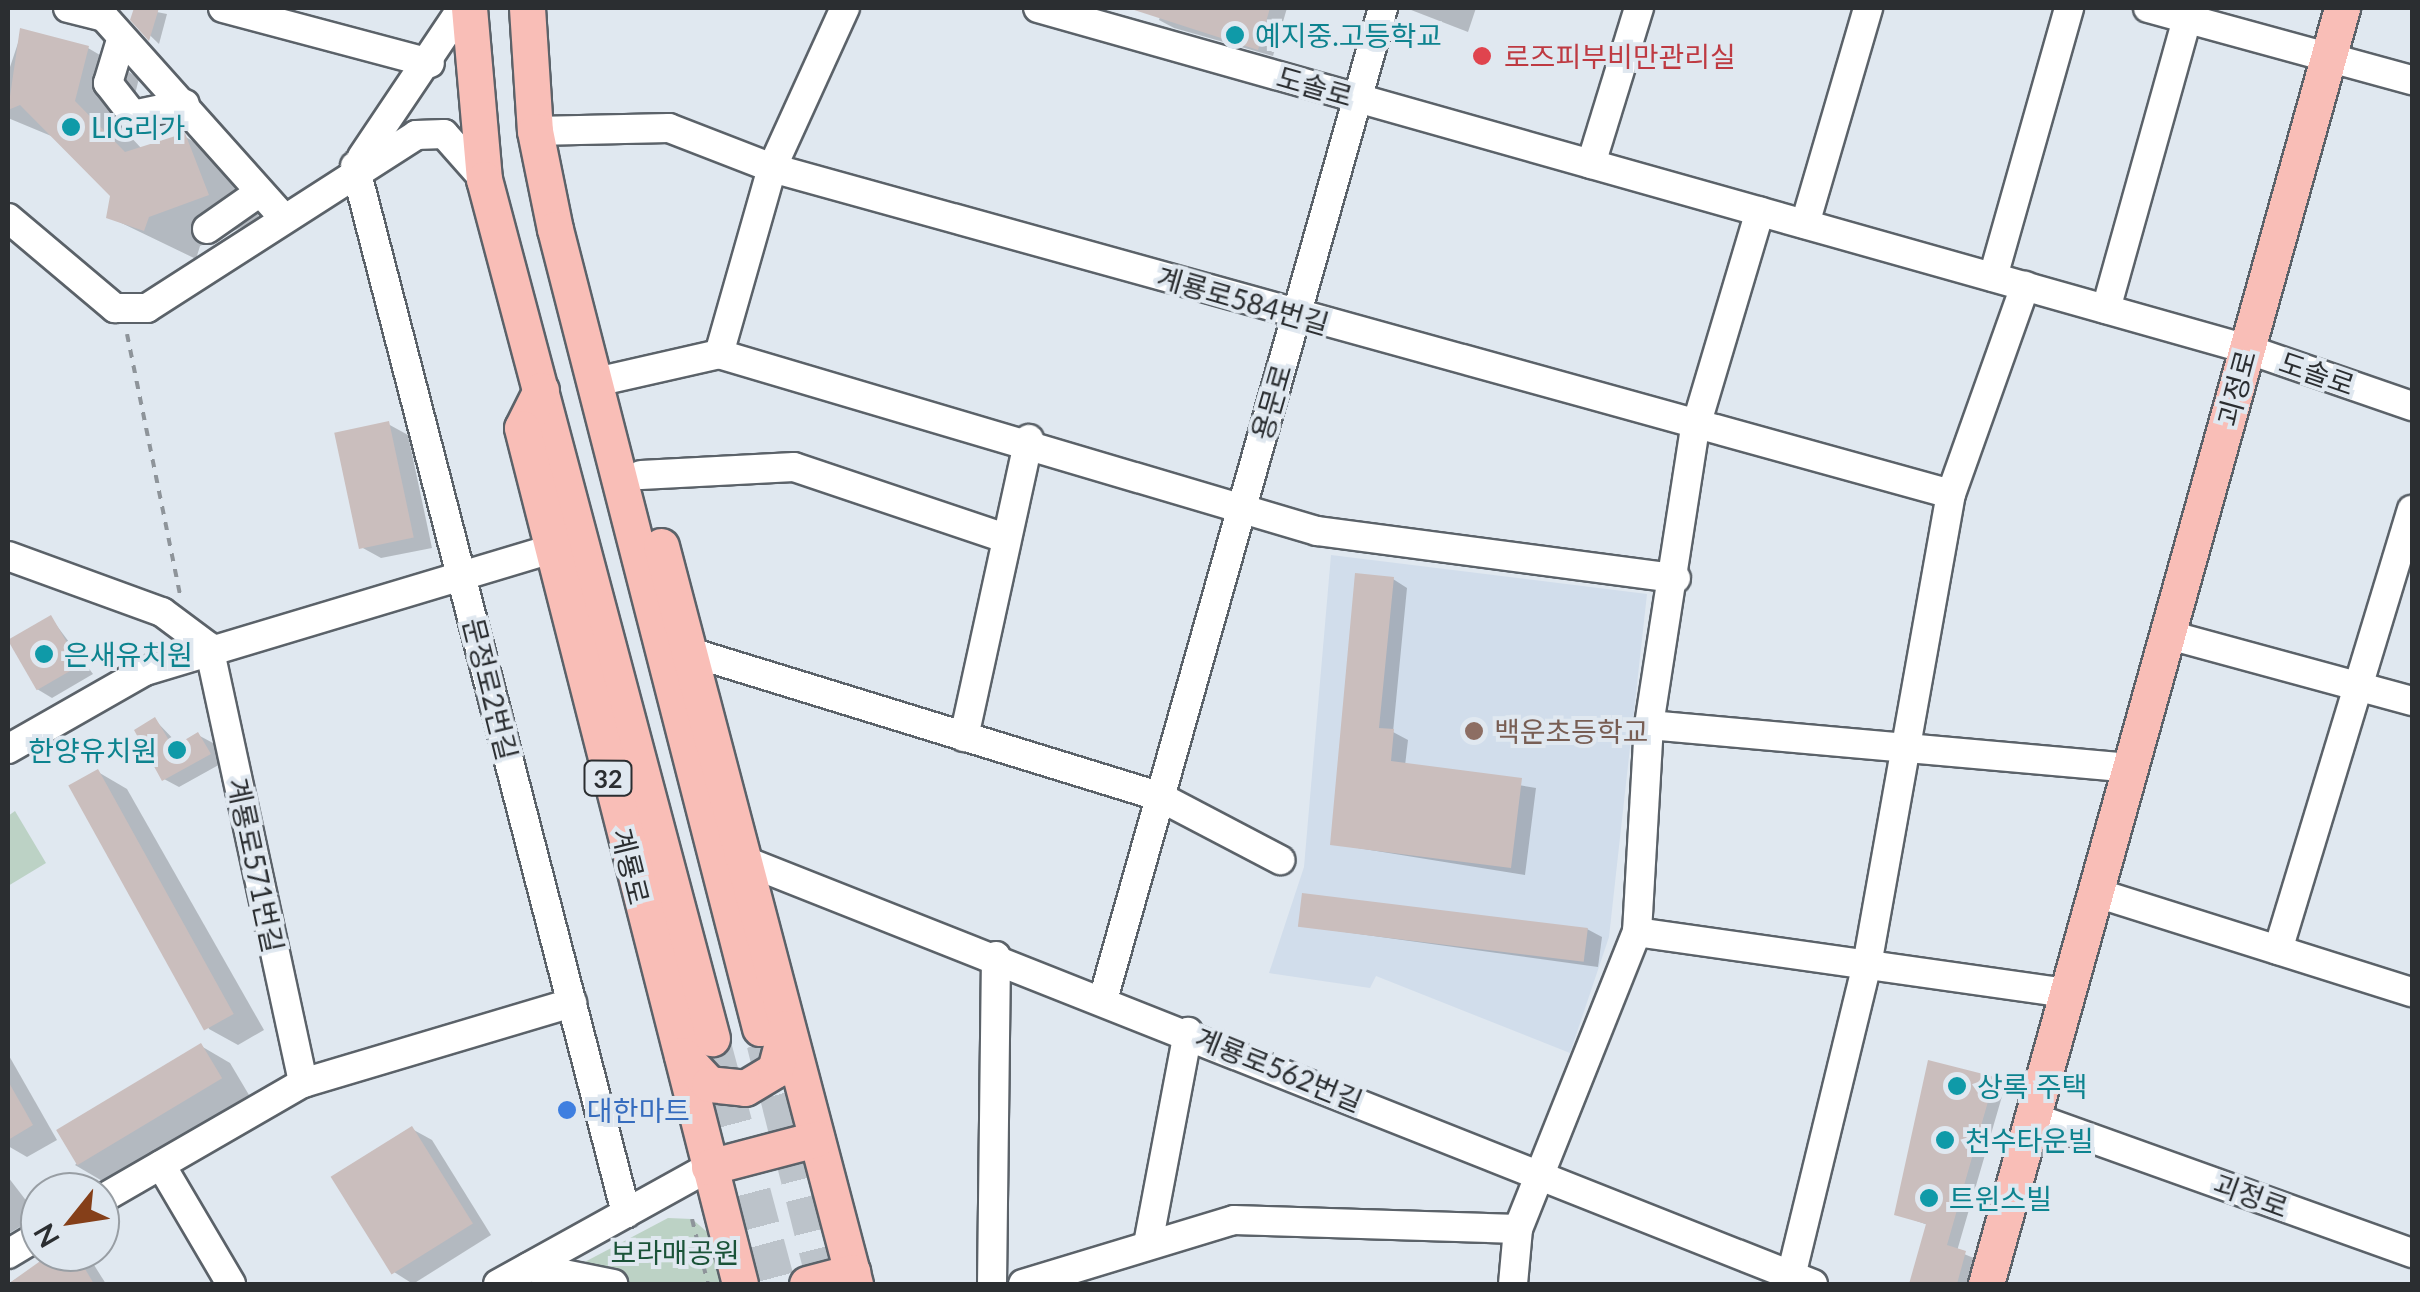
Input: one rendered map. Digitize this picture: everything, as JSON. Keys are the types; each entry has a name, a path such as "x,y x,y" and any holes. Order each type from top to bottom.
{"main road":[{"name":"계룡로","path":"466,8 484,179 712,1038"},
{"path":"526,8 535,131 600,399 772,1024 816,1139 854,1278 807,1284"},
{"name":"괴정로","path":"1986,1284 2342,8"},
{"name":"계룡로","path":"540,390 522,428 549,550 740,1284"},
{"path":"600,399 631,440 641,475 743,860 772,1024 784,1055 745,1088 709,1084 677,1045"},
{"path":"710,1167 816,1139"}],"street":[{"path":"68,8 104,17 120,40 185,104 257,194 282,216"},
{"path":"223,8 430,62"},
{"path":"355,166 466,8"},
{"path":"719,354 772,168 845,8"},
{"name":"도솔로","path":"1038,8 2247,348 2412,406"},
{"name":"용문로","path":"1104,996 1383,8"},
{"path":"1591,164 1640,8"},
{"path":"1806,224 1868,8"},
{"path":"1993,277 2069,8"},
{"path":"2148,8 2412,80"},
{"path":"2106,308 2188,18"},
{"path":"120,40 108,82 133,115 185,104"},
{"name":"계룡로584번길","path":"535,131 668,128 772,168 1695,429 1952,494"},
{"path":"8,218 121,308 147,308 355,166 428,132 444,134 484,179"},
{"name":"문정로2번길","path":"355,166 626,1213"},
{"path":"207,229 257,194"},
{"path":"1512,1284 1518,1229 1637,932 1649,725 1676,578 1695,429 1760,211"},
{"path":"1802,1280 1867,964 1900,748 1952,494 2026,286"},
{"path":"600,399 719,354 1029,439 1318,531 1676,578"},
{"path":"964,737 1029,439"},
{"path":"641,475 794,467 1005,538"},
{"path":"2278,950 2412,510"},
{"path":"8,750 144,671 209,647 549,550"},
{"path":"8,556 177,623 209,647"},
{"path":"2170,634 2412,701"},
{"name":"계룡로571번길","path":"209,647 304,1083"},
{"path":"690,652 1160,797 1280,860"},
{"path":"1649,725 2127,768"},
{"name":"계룡로562번길","path":"743,860 1104,996 1802,1280"},
{"path":"2094,892 2412,992"},
{"path":"1637,932 2066,993"},
{"path":"992,1284 996,956"},
{"path":"120,1188 304,1083 572,1003"},
{"path":"1148,1244 1188,1032"},
{"name":"괴정로","path":"2032,1117 2412,1254"},
{"path":"160,1165 231,1284"},
{"path":"498,1284 710,1167"},
{"path":"1023,1284 1234,1220 1518,1229"},
{"path":"529,1267 613,1284"}],"path":[{"path":"121,308 182,605 177,623"},
{"path":"692,1220 708,1284"}],"shaded area":[{"name":"백운초등학교","path":"1331,555 1647,594 1609,937 1570,1053 1376,976 1370,988 1269,973 1304,867"}],"green space":[{"path":"15,811 46,863 8,886 8,816"},
{"name":"보라매공원","path":"668,1218 692,1219 713,1237 722,1284 543,1284"}],"building":[{"path":"134,8 159,8 149,41 130,20"},
{"name":"예지중.고등학교","path":"1128,8 1270,8 1258,50"},
{"name":"LIG리가","path":"20,28 89,46 75,101 125,152 185,133 209,195 149,217 144,231 106,218 110,196 20,105 8,110"},
{"path":"389,421 414,537 359,549 334,433"},
{"path":"1355,573 1394,577 1379,728 1394,729 1391,761 1522,778 1511,868 1330,845"},
{"name":"은새유치원","path":"51,615 80,665 37,690 8,640"},
{"name":"한양유치원","path":"155,717 173,747 198,732 211,754 162,781 134,730"},
{"path":"98,769 234,1014 204,1030 68,785"},
{"path":"1302,893 1588,928 1584,962 1298,927"},
{"path":"201,1043 222,1078 77,1165 56,1130"},
{"path":"1928,1060 1995,1077 1947,1245 1966,1251 1957,1284 1909,1284 1926,1224 1894,1215"},
{"path":"8,1081 33,1125 8,1140"},
{"path":"412,1126 473,1224 392,1274 331,1177"},
{"path":"25,1272 87,1272 94,1284 8,1284"}],"tunnel":[{"path":"712,1038 778,1284"},
{"path":"764,1043 825,1284"}],"place":[{"name":"예지중.고등학교","path":"1235,35"},
{"name":"로즈피부비만관리실","path":"1482,56"},
{"name":"LIG리가","path":"71,127"},
{"name":"은새유치원","path":"44,654"},
{"name":"백운초등학교","path":"1474,731"},
{"name":"한양유치원","path":"177,750"},
{"name":"상록 주택","path":"1957,1086"},
{"name":"대한마트","path":"567,1110"},
{"name":"천수타운빌","path":"1945,1140"},
{"name":"트윈스빌","path":"1929,1198"}]}
